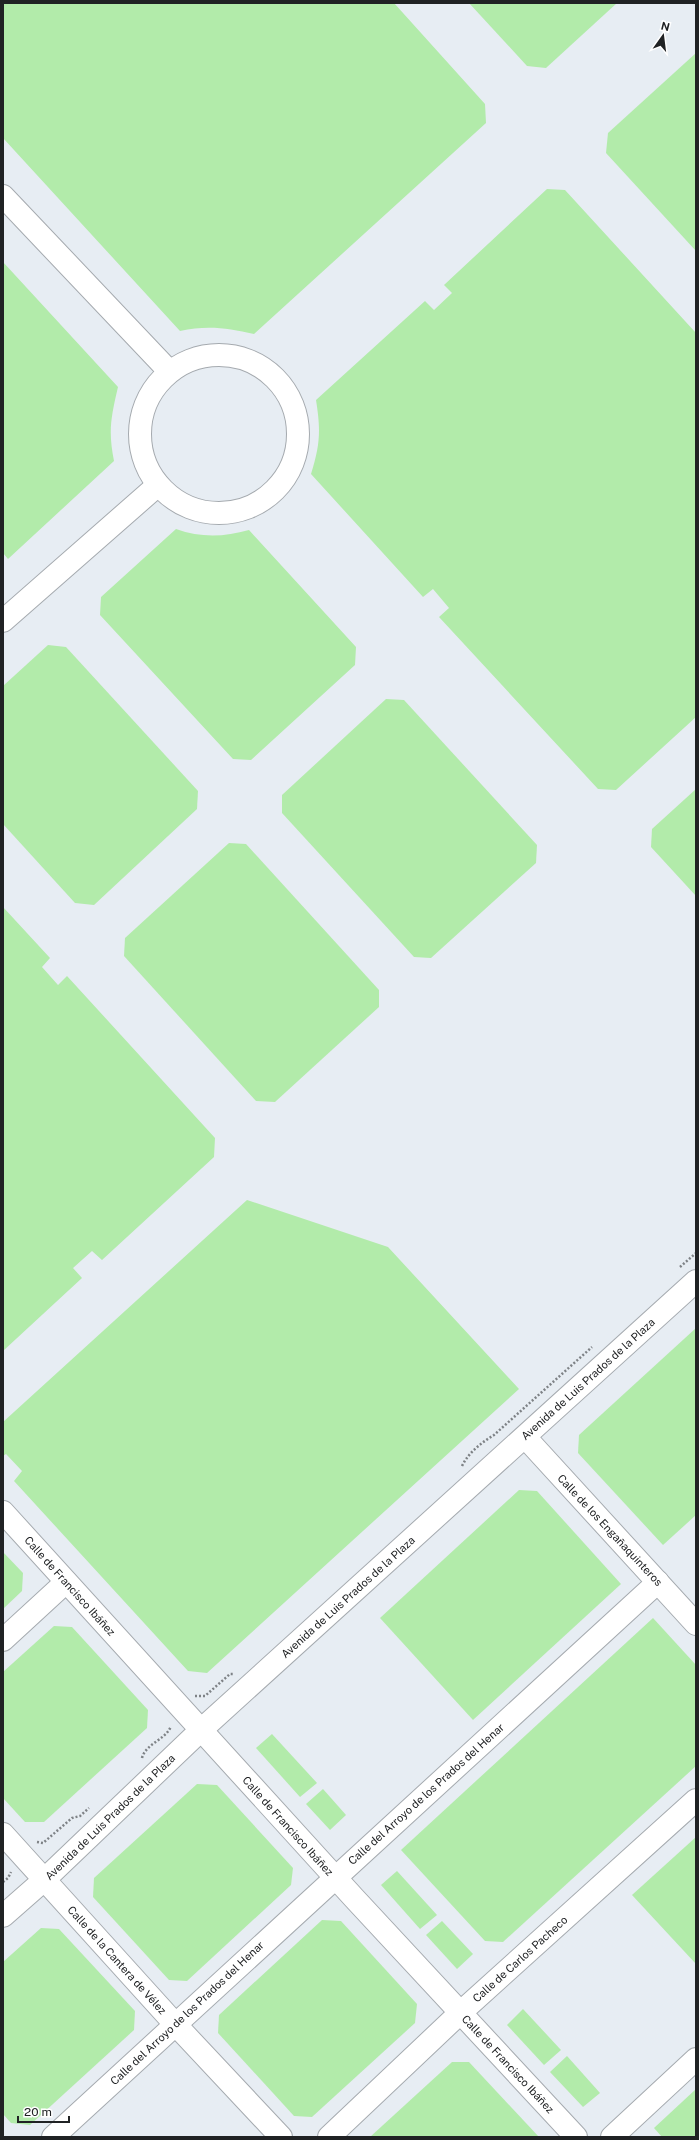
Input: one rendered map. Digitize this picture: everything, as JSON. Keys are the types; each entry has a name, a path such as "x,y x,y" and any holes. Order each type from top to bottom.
{"street":[{"path":"3,196 169,371"},
{"path":"212,355 234,356 255,363 272,376 290,396 298,420 299,446 291,471 274,492 254,506 229,514 203,512 179,503 158,485 145,464 139,439 142,413 153,389 169,371 190,360 212,355"},
{"path":"3,621 158,485"},
{"name":"Avenida de Luis Prados de la Plaza","path":"3,1916 44,1880 201,1730 696,1281"},
{"name":"Calle de los Engañaquinteros","path":"525,1437 696,1624"},
{"name":"Calle de Francisco Ibáñez","path":"3,1512 335,1877 576,2137"},
{"path":"3,1640 66,1582"},
{"name":"Calle del Arroyo de los Prados del Henar","path":"53,2137 658,1582"},
{"name":"Calle de Carlos Pacheco","path":"329,2137 460,2013 696,1800"},
{"name":"Calle de la Cantera de Vélez","path":"3,1834 175,2024 281,2137"},
{"path":"612,2137 696,2059"}],"green space":[{"path":"3,3 394,3 485,104 486,123 254,334 217,328 199,328 180,331 3,138"},
{"path":"469,3 617,3 546,68 527,66"},
{"path":"696,53 696,251 606,153 608,133"},
{"path":"547,189 565,190 696,333 696,717 616,790 598,789 439,617 449,608 433,589 423,597 311,474 319,438 319,421 316,400 425,301 434,310 452,293 444,285"},
{"path":"3,262 118,387 111,424 111,441 114,461 8,559 3,553"},
{"path":"176,529 194,534 212,536 249,530 356,647 355,665 251,760 233,759 100,615 101,597"},
{"path":"48,645 66,647 198,791 197,809 94,905 75,903 3,824 3,686"},
{"path":"386,699 404,700 537,845 536,863 431,958 414,957 282,813 282,795"},
{"path":"696,789 696,896 651,847 652,829"},
{"path":"229,843 246,844 379,990 379,1007 275,1102 256,1101 124,956 125,938"},
{"path":"3,907 50,958 42,967 58,985 67,976 215,1138 214,1157 102,1260 92,1251 73,1268 82,1278 3,1351"},
{"path":"247,1200 388,1247 519,1389 207,1673 188,1671 14,1481 22,1471 6,1454 3,1456 3,1422"},
{"path":"696,1328 696,1515 663,1545 578,1453 579,1435"},
{"path":"519,1490 537,1491 621,1584 473,1720 380,1618"},
{"path":"3,1552 23,1573 22,1591 3,1609"},
{"path":"653,1618 696,1665 696,1766 503,1942 485,1941 401,1850"},
{"path":"54,1626 72,1627 148,1710 147,1728 44,1822 25,1822 3,1798 3,1672"},
{"path":"272,1734 317,1783 300,1797 256,1748"},
{"path":"197,1784 217,1785 293,1868 291,1885 187,1981 169,1980 93,1897 94,1878"},
{"path":"323,1789 346,1815 330,1830 306,1804"},
{"path":"696,1837 696,1964 632,1895"},
{"path":"397,1871 437,1915 420,1929 381,1885"},
{"path":"322,1920 341,1921 417,2004 415,2023 312,2117 294,2116 218,2033 219,2015"},
{"path":"442,1921 473,1954 457,1969 426,1935"},
{"path":"41,1928 59,1929 135,2011 134,2030 30,2125 11,2123 3,2114 3,1962"},
{"path":"523,2009 561,2050 544,2065 507,2025"},
{"path":"567,2056 600,2093 583,2107 550,2072"},
{"path":"452,2062 469,2062 539,2137 370,2137"},
{"path":"696,2089 696,2137 662,2137 654,2128"}]}
